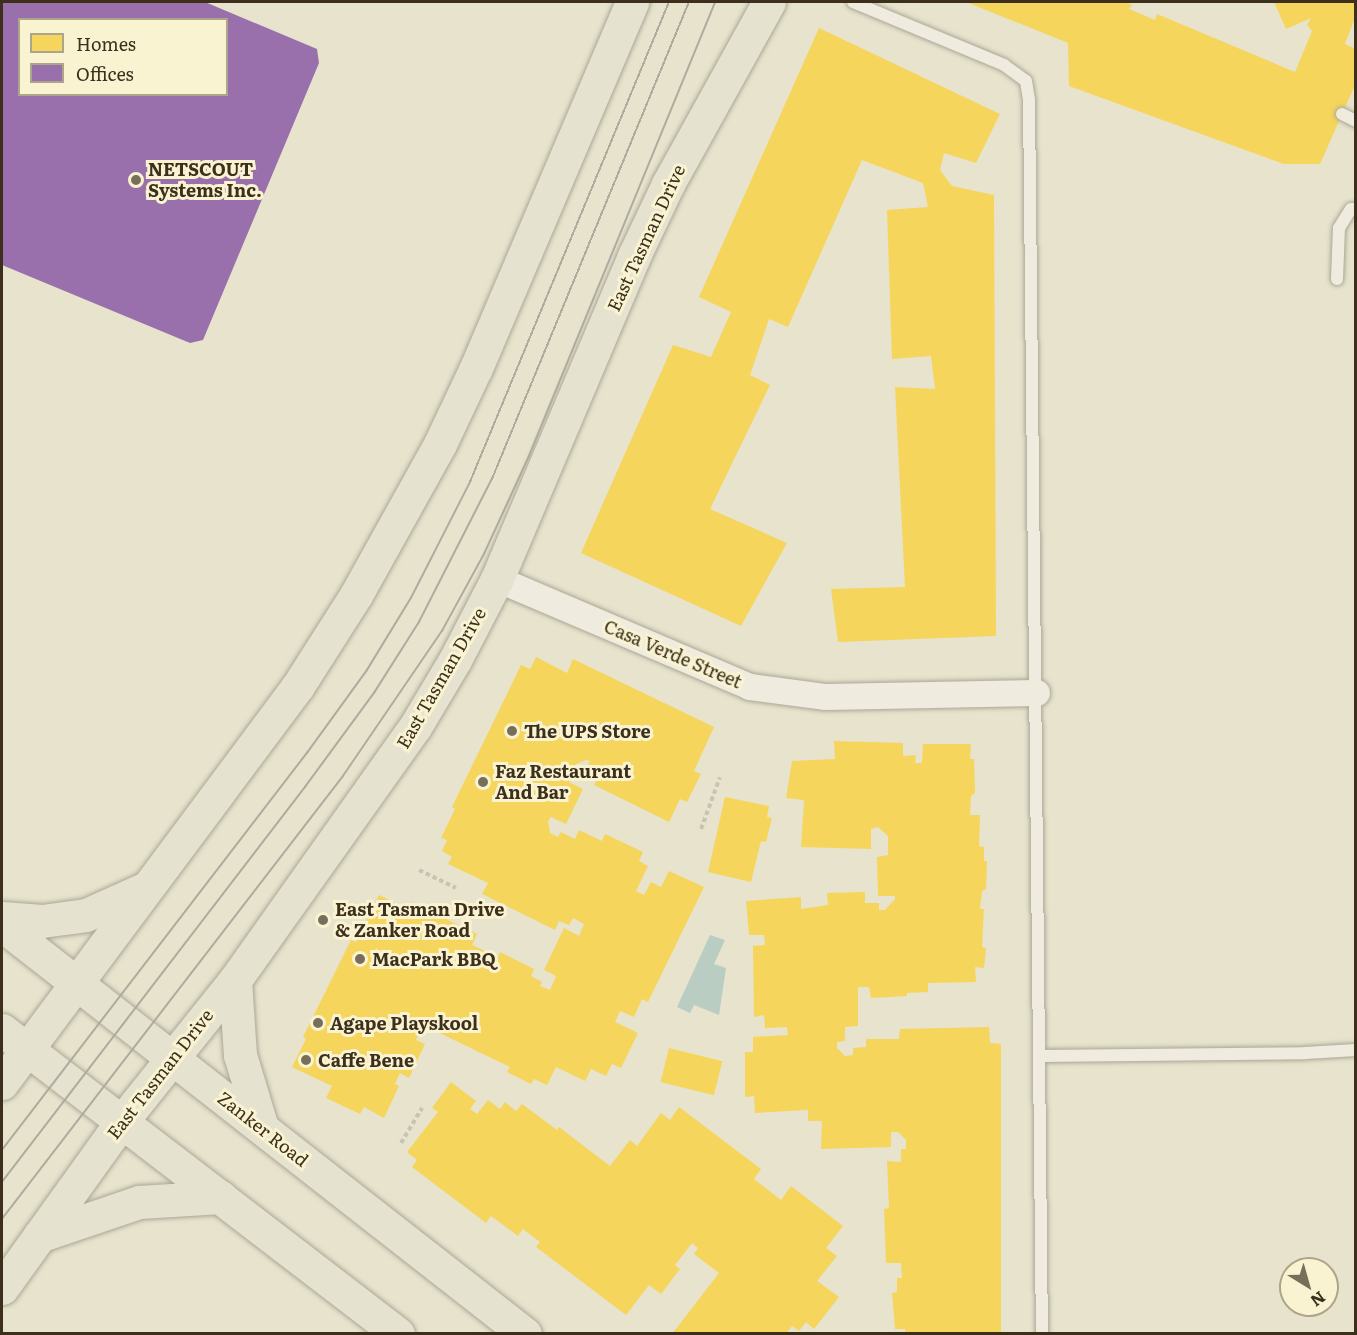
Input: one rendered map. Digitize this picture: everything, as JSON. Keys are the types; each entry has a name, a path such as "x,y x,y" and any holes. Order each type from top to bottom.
{"main road":[{"path":"2,1083 14,1040 76,983 298,686 356,595 440,444 476,368 632,2"},
{"name":"East Tasman Drive","path":"2,1288 122,1121 235,980 415,727 455,660 497,579 634,256 668,184 769,2"},
{"path":"2,918 42,921 86,915 146,888"},
{"name":"Zanker Road","path":"2,925 525,1334"},
{"path":"235,980 240,1055 262,1128"},
{"path":"14,1040 398,1334"},
{"path":"39,1236 139,1202 221,1197"}],"street":[{"name":"Casa Verde Street","path":"497,579 750,687 826,697 1037,693"}],"lane":[{"path":"853,2 1004,65 1026,81 1029,100 1042,1334"},
{"path":"1342,114 1356,121"},
{"path":"1338,279 1340,228 1351,210 1356,209"},
{"path":"1040,1056 1305,1053 1356,1050"}],"path":[{"path":"701,829 720,777"},
{"path":"419,870 456,888"},
{"path":"401,1143 422,1108"}],"shaded area":[{"path":"710,935 725,940 714,964 726,968 719,1015 694,1005 690,1013 677,1007"}],"building: Homes":[{"path":"966,2 1125,2 1132,5 1129,9 1155,20 1157,14 1295,72 1312,31 1307,25 1311,18 1286,29 1274,2 1356,2 1356,15 1345,44 1356,49 1356,83 1320,164 1284,164 1069,86 1068,43"},
{"path":"819,28 1000,114 976,163 944,153 940,170 952,186 994,195 996,636 838,642 831,589 905,587 895,387 935,389 931,356 892,359 887,210 928,207 923,183 862,160 788,327 769,319 750,375 770,385 710,509 787,543 741,626 581,553 673,345 711,357 731,312 699,297"},
{"path":"536,657 567,673 573,659 714,727 694,771 701,774 687,802 680,799 669,822 594,785 598,777 585,771 590,761 586,760 576,764 569,782 583,789 566,824 551,817 548,821 550,833 558,837 561,832 575,839 579,830 602,841 605,834 643,852 639,861 648,866 636,891 644,895 651,882 661,887 669,871 704,887 648,1002 642,999 634,1017 620,1011 615,1022 638,1033 621,1068 612,1064 606,1076 591,1069 585,1081 556,1067 547,1085 534,1079 531,1084 507,1072 510,1067 423,1025 416,1040 425,1044 409,1078 400,1073 395,1084 399,1086 384,1118 364,1107 360,1114 326,1098 332,1086 292,1067 306,1039 303,1037 351,940 356,942 379,895 408,909 411,902 477,934 472,945 485,951 481,961 493,967 500,952 534,969 531,976 542,982 540,986 550,990 556,976 544,970 564,928 579,936 584,924 573,918 569,925 559,921 555,930 482,894 488,883 448,864 452,857 442,851 447,840 441,838 455,809 452,807 521,665 530,669"},
{"path":"834,741 903,743 903,756 916,755 915,763 922,763 923,744 971,744 970,759 974,759 975,793 971,796 970,815 980,815 979,846 984,847 984,861 987,861 986,889 982,891 980,909 984,909 982,947 986,948 984,968 975,967 976,982 928,983 928,992 907,993 907,996 871,998 869,987 858,987 858,1026 845,1027 845,1041 837,1042 837,1048 845,1056 853,1055 853,1048 866,1047 866,1039 899,1039 900,1029 989,1027 990,1043 1001,1044 1001,1334 905,1334 905,1329 895,1329 892,1293 897,1292 897,1278 902,1278 901,1263 886,1263 884,1209 889,1208 887,1161 901,1162 901,1149 906,1149 906,1140 898,1132 891,1132 891,1147 821,1149 822,1121 808,1121 808,1110 755,1113 754,1096 745,1097 745,1052 753,1052 753,1037 788,1035 787,1027 765,1028 764,1015 754,1017 753,946 765,945 764,935 749,935 746,901 801,897 801,909 828,905 827,893 865,892 865,903 879,903 879,910 885,910 895,899 895,896 878,896 877,857 888,855 888,836 878,827 871,829 871,849 801,847 804,800 786,798 792,761 835,759"},
{"path":"725,797 769,806 767,817 772,818 766,842 761,841 751,882 708,872"},
{"path":"669,1048 722,1061 714,1095 661,1082"},
{"path":"451,1082 476,1101 470,1109 477,1114 488,1100 500,1109 505,1102 516,1111 522,1104 557,1130 559,1127 610,1166 630,1140 637,1146 661,1113 670,1120 679,1107 761,1169 754,1179 781,1200 791,1186 843,1226 826,1248 837,1256 817,1281 839,1297 814,1329 806,1322 799,1331 792,1326 786,1334 672,1334 719,1273 694,1254 698,1248 692,1243 675,1265 680,1269 661,1294 649,1285 626,1315 536,1247 540,1242 523,1229 518,1236 491,1216 486,1223 412,1167 417,1160 407,1152 438,1112 432,1108"}],"building: Offices":[{"name":"NETSCOUT Systems Inc.","path":"2,2 205,2 317,49 319,63 203,340 190,343 2,265"}],"tram line":[{"path":"2,1150 307,753 367,670 411,598 470,482 669,2"},
{"path":"2,1182 305,787 374,693 419,622 492,479 689,2"},
{"path":"2,1219 343,776 442,631 484,554 529,456 715,2"}],"place":[{"name":"NETSCOUT Systems Inc.","path":"136,180"},
{"name":"The UPS Store","path":"512,731"},
{"name":"Faz Restaurant And Bar","path":"483,782"},
{"name":"East Tasman Drive & Zanker Road","path":"323,920"},
{"name":"MacPark BBQ","path":"360,959"},
{"name":"Agape Playskool","path":"318,1023"},
{"name":"Caffe Bene","path":"306,1060"}]}
